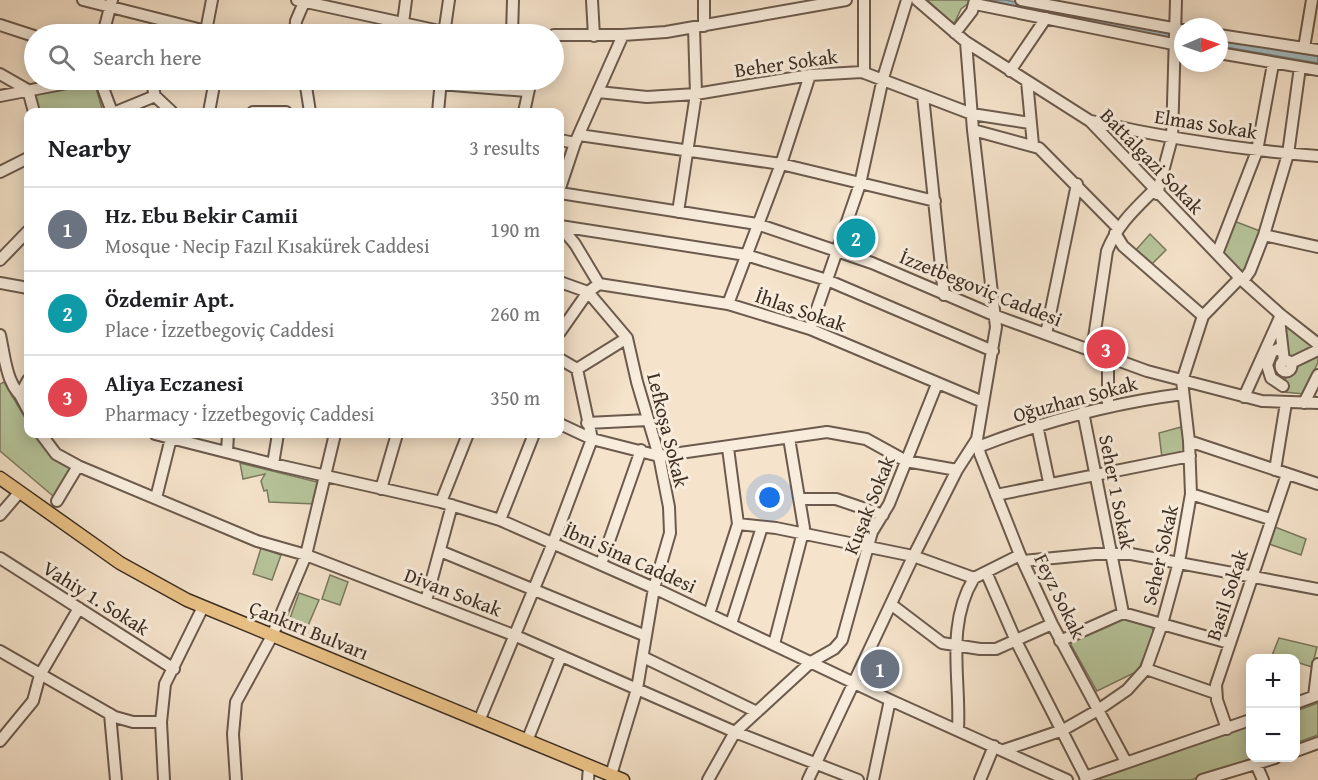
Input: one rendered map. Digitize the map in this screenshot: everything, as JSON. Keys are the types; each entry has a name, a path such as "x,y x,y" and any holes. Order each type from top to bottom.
{"main road":[{"name":"Çankırı Bulvarı","path":"0,478 18,494 120,563 203,607 623,780"}],"street":[{"path":"83,0 111,4 175,24"},
{"path":"209,24 212,0"},
{"path":"296,24 302,0 407,24"},
{"path":"403,23 406,0"},
{"path":"448,24 449,0"},
{"path":"512,24 513,0"},
{"path":"592,0 594,36"},
{"path":"678,212 696,94 699,27 704,0"},
{"path":"564,35 623,35 699,27 794,6 846,0"},
{"path":"864,0 864,73"},
{"path":"810,329 860,184 883,78 907,0"},
{"name":"Battalgazi Sokak","path":"917,0 966,42 1090,121 1242,280 1280,317 1318,344"},
{"path":"1021,0 1056,3 1174,35"},
{"path":"1176,0 1177,18"},
{"path":"1304,48 1312,0"},
{"path":"955,33 975,2 1046,18 1174,35"},
{"path":"106,24 111,4"},
{"path":"1010,71 1046,18"},
{"path":"0,25 24,33"},
{"path":"564,176 577,139 623,35"},
{"path":"1228,36 1318,50"},
{"path":"808,780 913,556 957,470 978,443 993,351 996,316 973,130 966,42"},
{"path":"1228,55 1318,70"},
{"path":"1216,254 1257,151 1273,64"},
{"path":"1182,381 1203,316 1250,271 1288,154 1300,67"},
{"path":"1092,351 1107,251 1117,230 1156,192 1172,138 1176,72"},
{"name":"Beher Sokak","path":"598,92 648,97 696,94 810,75 864,73 883,78 972,114 1030,123"},
{"path":"0,74 24,88"},
{"path":"728,304 781,164 810,75"},
{"path":"1027,81 1033,146"},
{"path":"0,96 28,90 33,108"},
{"path":"104,90 112,108"},
{"path":"154,90 155,96 168,108"},
{"path":"210,108 213,90"},
{"path":"307,90 309,108"},
{"path":"438,108 440,90"},
{"path":"525,108 528,90"},
{"path":"124,108 155,96"},
{"path":"923,96 944,295"},
{"name":"Elmas Sokak","path":"1090,121 1172,138 1257,151 1318,156"},
{"path":"973,130 1033,146 1045,153 1077,184 1117,230 1123,246 1203,316"},
{"path":"564,140 577,139 781,164 935,201"},
{"path":"0,172 24,160"},
{"path":"1046,334 1077,184"},
{"name":"İzzetbegoviç Caddesi","path":"564,194 757,224 891,271 996,316 1182,381 1244,397 1283,403 1318,403"},
{"path":"564,227 746,255 827,280 993,351"},
{"path":"564,231 575,244 599,284 588,292 564,326"},
{"path":"0,260 24,235"},
{"path":"1263,236 1318,247"},
{"path":"0,283 24,287"},
{"path":"564,283 588,292"},
{"name":"İhlas Sokak","path":"599,284 728,304 810,329 983,402"},
{"name":"Lefkoşa Sokak","path":"588,292 627,338 659,456 669,507 670,533 654,588 637,689 610,775"},
{"path":"1275,470 1285,365 1280,317"},
{"path":"1244,397 1280,317"},
{"path":"0,335 4,376 24,398"},
{"path":"577,369 627,338"},
{"path":"1282,347 1272,352 1267,365 1271,378 1283,386"},
{"path":"1267,365 1285,365 1318,350"},
{"path":"1108,357 1108,406"},
{"path":"479,721 516,636 592,439 577,369 564,361"},
{"path":"1304,403 1318,375"},
{"name":"Seher Sokak","path":"999,748 1063,730 1127,690 1146,669 1162,624 1179,562 1191,494 1189,441 1182,381"},
{"name":"Kuşak Sokak","path":"708,780 735,732 811,662 834,649 842,640 872,532 883,515 937,384"},
{"name":"Oğuzhan Sokak","path":"978,443 1108,406 1183,394"},
{"name":"Seher 1 Sokak","path":"1083,412 1123,613"},
{"path":"587,423 648,420"},
{"path":"1037,425 1049,482"},
{"path":"564,426 592,439 659,456 728,448 827,432 866,439 906,461 957,470"},
{"name":"Divan Sokak","path":"44,438 57,454 78,466 257,541 306,555 516,636 735,732 858,780"},
{"path":"156,498 171,438"},
{"name":"İbni Sina Caddesi","path":"179,438 325,477 447,504 500,520 654,588 890,700 1067,780"},
{"path":"227,452 228,438"},
{"path":"273,464 277,438"},
{"path":"236,780 233,721 236,702 272,636 306,555 334,438"},
{"path":"381,489 396,438"},
{"path":"426,601 440,551 447,504 467,438"},
{"path":"500,520 532,438"},
{"path":"774,644 803,535 801,499 789,438"},
{"path":"1189,441 1318,484"},
{"name":"Feyz Sokak","path":"978,443 1021,558 1060,641 1126,762"},
{"path":"709,614 738,524 728,448"},
{"path":"601,564 641,450"},
{"path":"996,495 1049,482 1190,456"},
{"path":"57,501 78,466"},
{"name":"Basil Sokak","path":"1215,693 1229,643 1287,474"},
{"path":"0,515 18,494"},
{"path":"1191,494 1270,519"},
{"path":"801,499 836,499 883,515"},
{"path":"738,524 913,556 974,578"},
{"path":"730,624 762,527"},
{"path":"440,551 535,588 646,636"},
{"path":"958,730 955,643 966,591 974,578 1021,558 1110,553 1179,562 1318,589"},
{"name":"Vahiy 1. Sokak","path":"0,558 174,669"},
{"path":"986,572 1016,641 1086,779 1126,762 1246,722"},
{"path":"892,605 942,643 996,649 1052,624"},
{"path":"164,780 161,722 165,684 203,607"},
{"path":"0,741 33,701 40,675 79,608"},
{"path":"1060,641 1123,613 1229,643"},
{"path":"0,651 110,714 133,722 161,722"},
{"path":"527,741 561,656"},
{"path":"643,657 757,712"},
{"path":"1300,702 1316,696 1318,664"},
{"path":"1146,669 1215,693 1227,729"},
{"path":"873,780 890,700"},
{"path":"110,714 116,780"},
{"path":"1300,750 1318,744"},
{"path":"980,780 999,748"},
{"path":"1202,780 1262,762"},
{"path":"1256,764 1263,780"},
{"path":"588,780 589,766"}],"green space":[{"path":"927,0 973,0 961,9 954,24"},
{"path":"51,90 97,90 102,108 36,108 32,94"},
{"path":"1234,221 1260,231 1244,273 1221,251"},
{"path":"1150,234 1166,250 1151,265 1135,251"},
{"path":"1282,323 1314,348 1291,359 1286,357"},
{"path":"1318,353 1318,362 1304,394 1284,392 1286,376 1291,374 1294,367"},
{"path":"4,382 24,416 24,438 38,438 47,452 71,469 53,496 0,451 0,384"},
{"path":"1181,427 1185,451 1162,458 1159,433"},
{"path":"240,463 321,483 315,504 269,502 267,490 264,491 261,481 265,474 243,479"},
{"path":"1275,527 1306,539 1301,555 1269,544"},
{"path":"261,548 281,555 272,580 253,574"},
{"path":"330,575 348,582 340,605 322,599"},
{"path":"299,593 319,600 307,628 289,621"},
{"path":"1122,618 1151,626 1154,632 1138,671 1097,691 1069,641"},
{"path":"1279,638 1317,647 1312,667 1300,663 1300,654 1273,654"},
{"path":"1318,703 1318,735 1300,742 1300,710"},
{"path":"1246,726 1246,761 1191,780 1100,780 1103,774"}],"water":[{"path":"976,0 1005,0 1174,30 1174,38"},
{"path":"1228,40 1318,56 1318,63 1228,48"}],"place":[{"name":"Özdemir Apt.","path":"856,238"},
{"name":"Aliya Eczanesi","path":"1106,349"},
{"name":"Hz. Ebu Bekir Camii","path":"880,669"}]}
